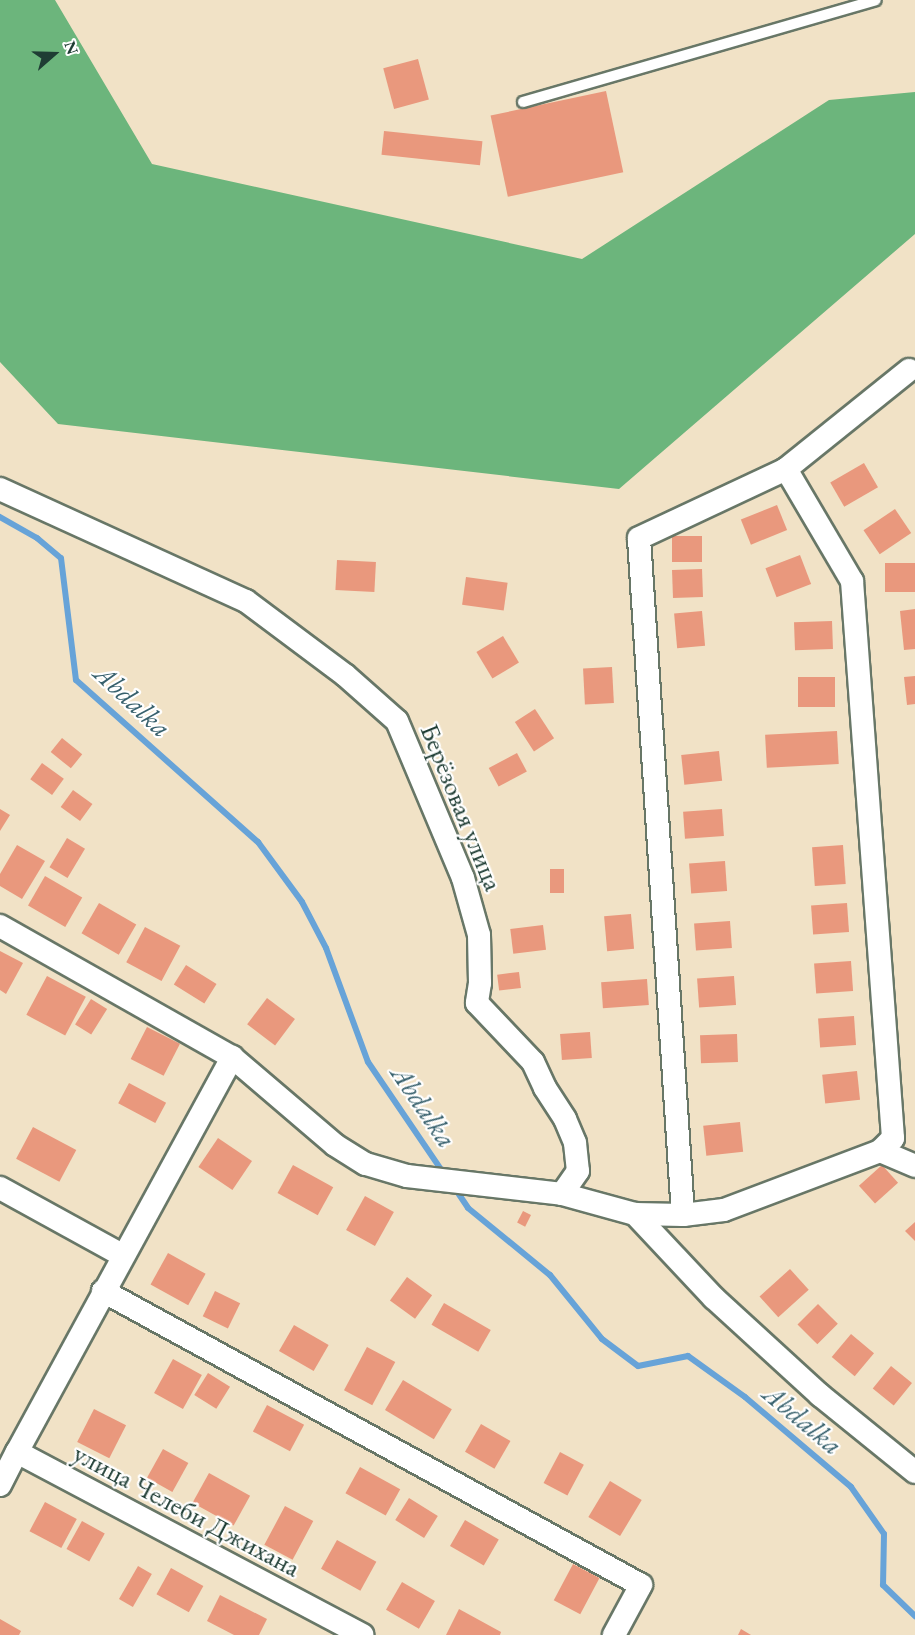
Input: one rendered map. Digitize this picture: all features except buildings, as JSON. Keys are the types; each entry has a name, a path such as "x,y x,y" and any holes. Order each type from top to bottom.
{"street":[{"path":"683,1215 639,538 786,469 909,370"},
{"path":"0,926 232,1057 335,1145 366,1164 407,1176 468,1185 562,1194 635,1214 683,1215 724,1210 880,1151 894,1138 852,581 786,469"},
{"name":"Берёзовая улица","path":"0,489 246,601 345,675 397,721 463,878 479,935 480,983 477,1003 532,1062 565,1119 575,1143 578,1171 562,1194"},
{"path":"0,1485 122,1255 172,1170 232,1057"},
{"path":"880,1151 915,1166"},
{"path":"0,1188 122,1255"},
{"path":"635,1214 714,1298 784,1363 915,1472"},
{"path":"103,1291 641,1585 614,1635"},
{"name":"улица Челеби Джихана","path":"17,1452 363,1635"}],"lane":[{"path":"523,102 876,0"}],"green space":[{"path":"0,0 55,0 152,164 582,259 829,100 915,92 915,234 619,489 58,424 0,362"}],"waterway":[{"name":"Abdalka","path":"0,517 37,538 61,558 76,680 258,842 302,902 326,948 368,1062 444,1174"},
{"name":"Abdalka","path":"454,1187 468,1208 550,1275 602,1339 638,1366 688,1356 745,1397 851,1487 884,1534 883,1585 915,1616"}]}
